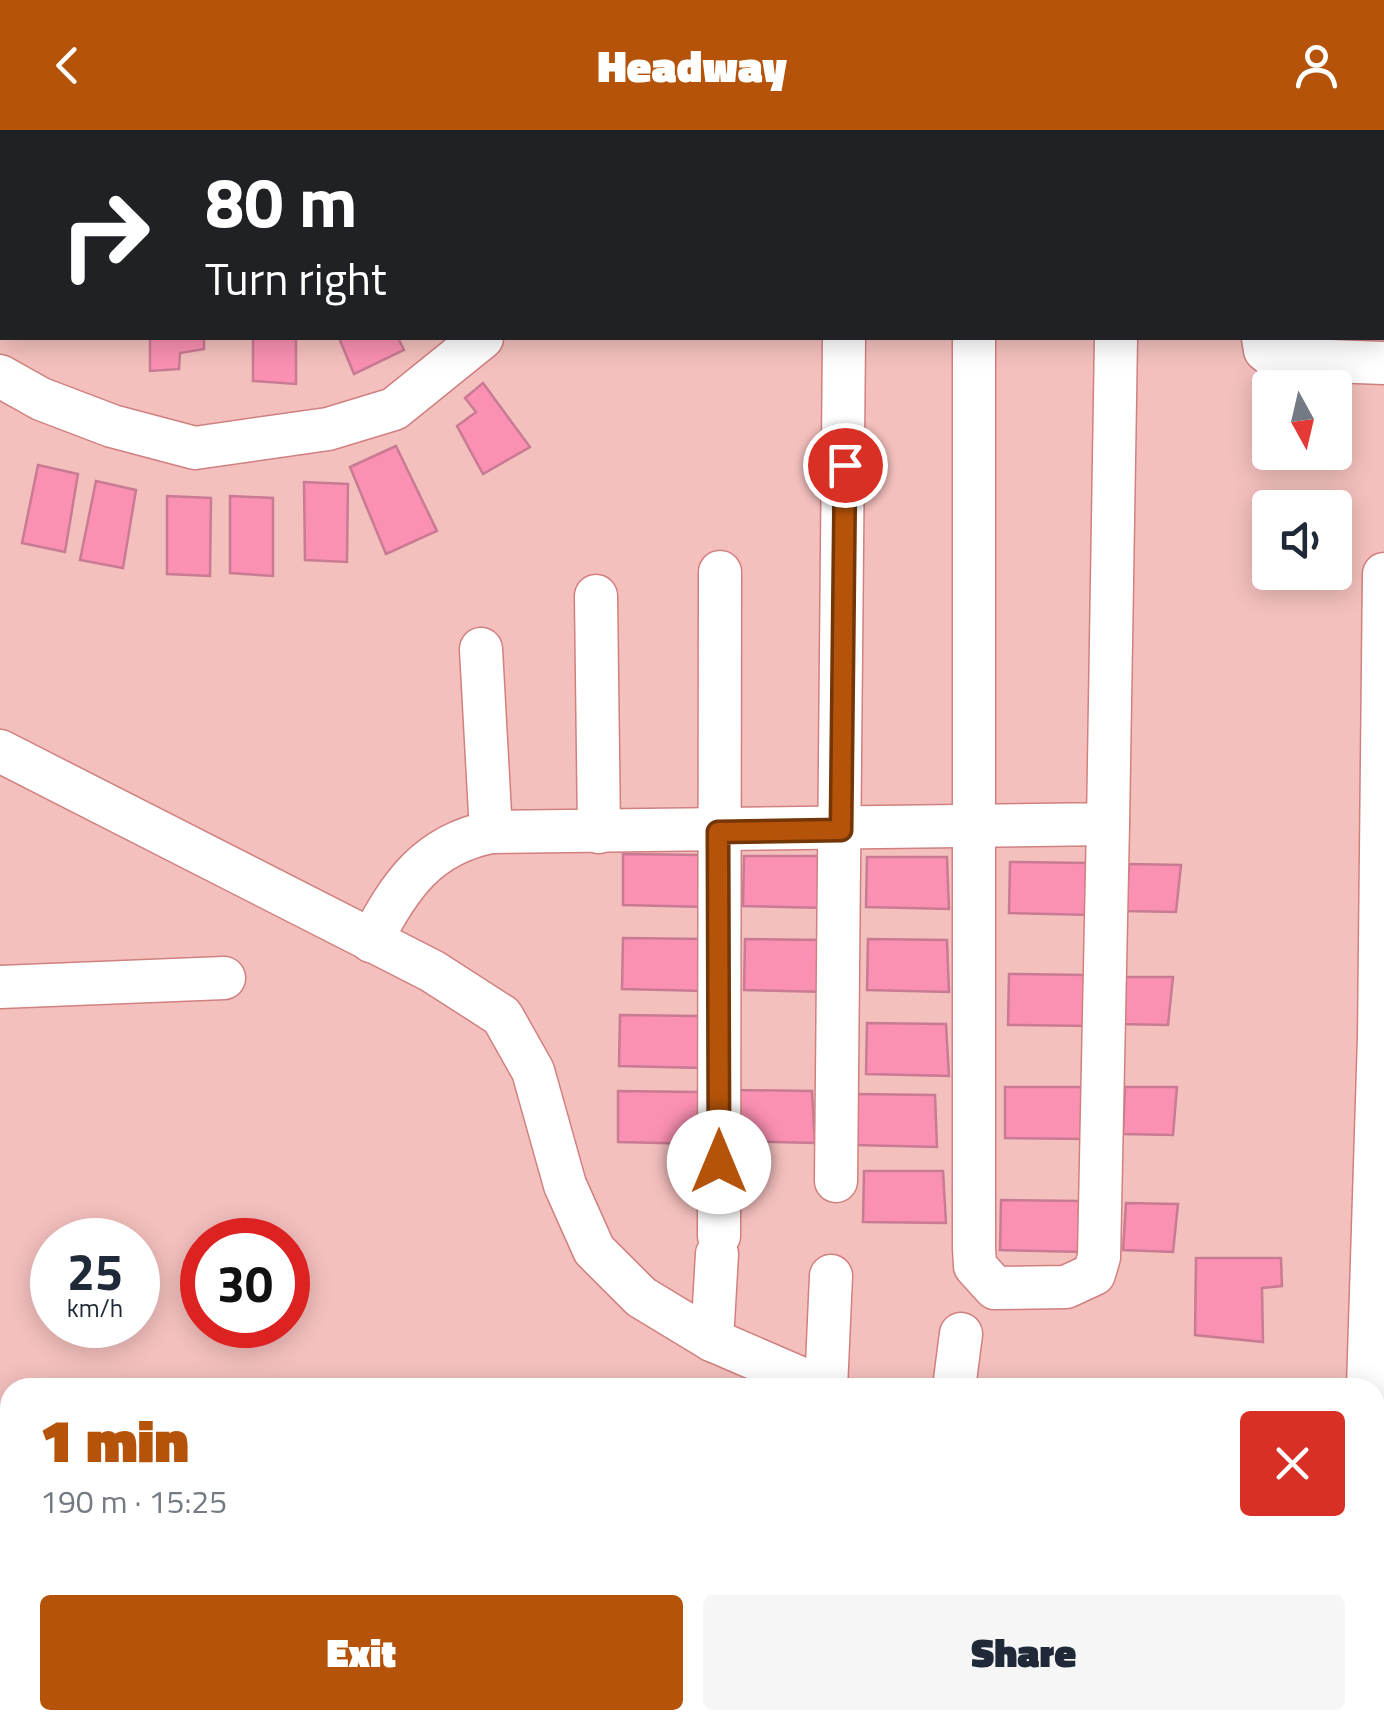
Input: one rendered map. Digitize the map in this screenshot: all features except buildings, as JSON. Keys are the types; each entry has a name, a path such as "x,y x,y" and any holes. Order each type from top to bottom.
{"street":[{"path":"0,376 41,399 112,426 195,448 328,429 394,410 480,340"},
{"path":"836,1181 844,340"},
{"path":"974,340 974,1266 995,1288 1078,1284 1094,1274 1099,1257 1116,340"},
{"path":"1263,340 1265,350 1276,359 1384,362"},
{"path":"712,1340 718,1245 720,572"},
{"path":"1368,1378 1382,1037 1384,574"},
{"path":"596,596 599,832"},
{"path":"481,648 491,832"},
{"path":"0,750 371,941 502,1016 533,1071 566,1185 594,1250 641,1297 712,1340 801,1378"},
{"path":"371,941 391,902 428,858 458,838 491,832 1108,824"},
{"path":"0,987 224,978"},
{"path":"825,1378 831,1276"},
{"path":"955,1378 961,1334"}],"route":[{"path":"719,1162 718,832 841,830 845,465"}]}
